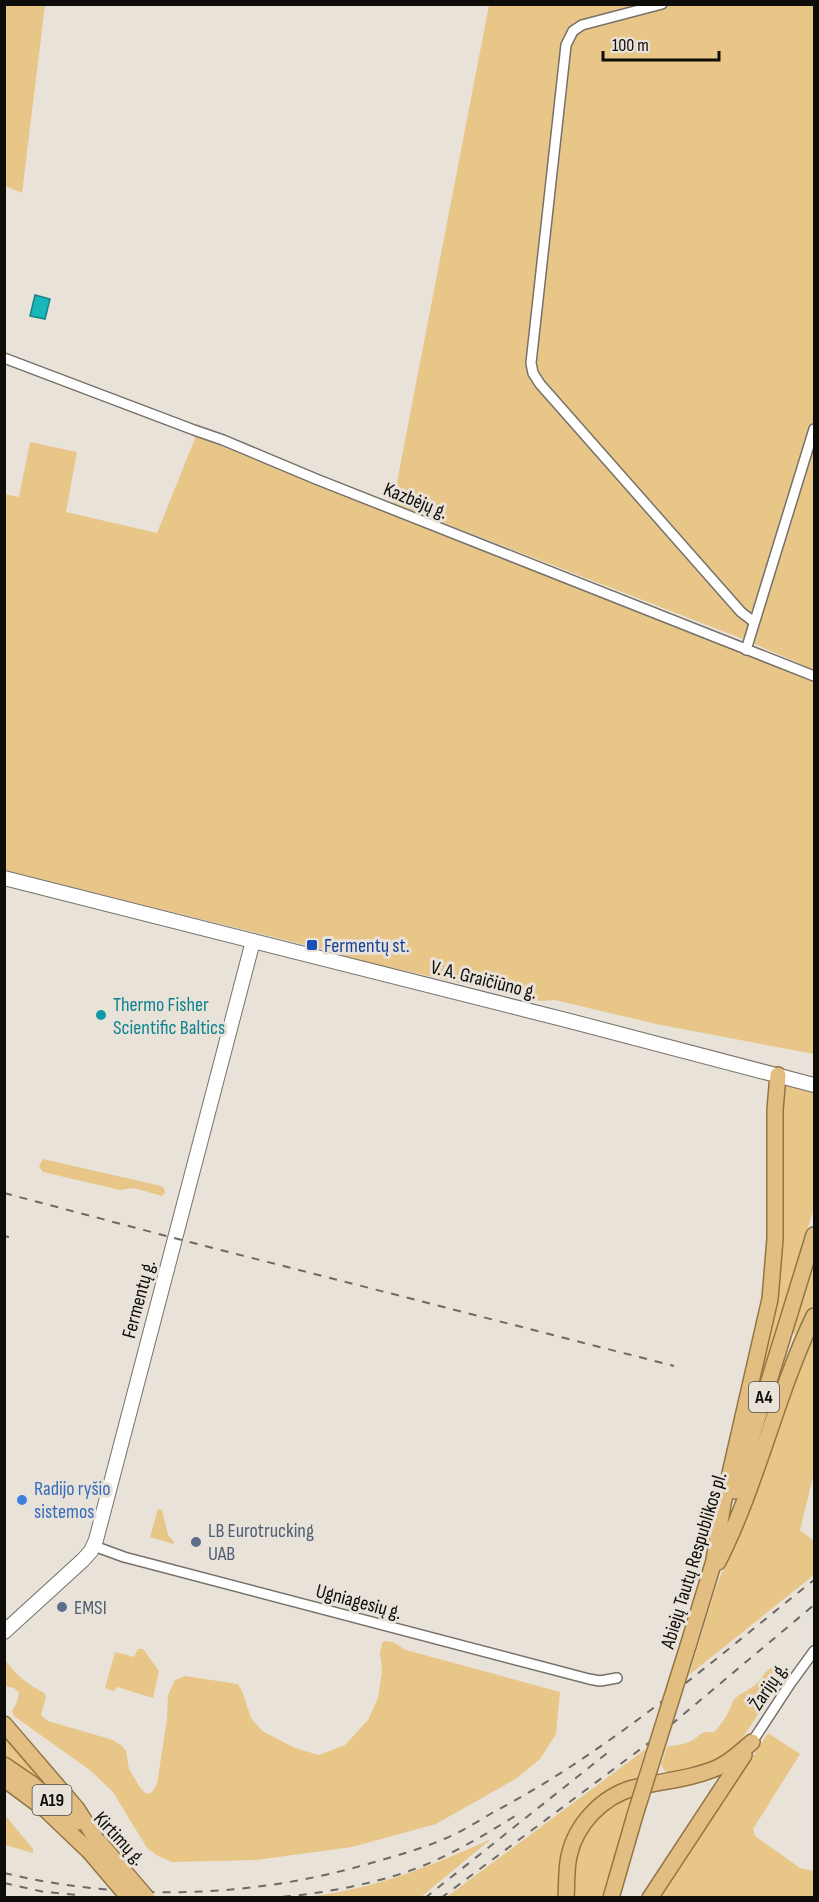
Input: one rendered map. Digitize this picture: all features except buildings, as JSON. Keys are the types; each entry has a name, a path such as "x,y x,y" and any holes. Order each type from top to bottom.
{"highway":[{"path":"714,1560 723,1504 765,1325 771,1290 775,1239 775,1110 778,1075"},
{"name":"Abiejų Tautų Respublikos pl.","path":"610,1898 814,1234"},
{"path":"708,1581 741,1510 814,1316"},
{"path":"4,1724 76,1809 95,1844"},
{"path":"566,1898 567,1869 573,1842 582,1825 599,1807 618,1794 631,1789 704,1773 730,1761 752,1742"},
{"path":"650,1898 752,1742"},
{"name":"Kirtimų g.","path":"4,1765 52,1801 147,1898"},
{"path":"704,1773 716,1777 720,1791"},
{"name":"Kirtimų g.","path":"4,1779 95,1844 129,1898"}],"main road":[{"name":"V. A. Graičiūno g.","path":"4,878 814,1085"},
{"name":"Fermentų g.","path":"4,1632 83,1560 94,1546 253,941"}],"street":[{"path":"662,4 582,25 573,32 566,45 532,373 741,612 754,622"},
{"name":"Kazbėjų g.","path":"4,358 223,440 316,480 814,676"},
{"path":"746,650 814,429"},
{"name":"Ugniagesių g.","path":"94,1546 124,1557 567,1673 600,1681 617,1678"},
{"name":"Žarijų g.","path":"752,1742 814,1652"}],"shaded area":[{"path":"4,5 45,5 22,193 5,186"},
{"path":"489,5 814,5 814,670 748,641 393,503"},
{"path":"196,436 814,681 814,1054 656,1024 555,1000 540,1001 353,959 334,952 5,871 4,494 19,497 30,442 77,452 66,512 157,533"},
{"path":"790,1085 814,1091 814,1208 750,1418 766,1345 782,1088"},
{"path":"43,1159 161,1186 165,1192 162,1196 134,1188 120,1190 43,1172 39,1166"},
{"path":"814,1262 814,1305 800,1335 792,1333"},
{"path":"814,1326 814,1473 800,1530 814,1541 814,1575 689,1675 716,1587 748,1510"},
{"path":"158,1509 162,1510 168,1535 174,1542 173,1544 150,1537"},
{"path":"384,1641 393,1642 406,1650 560,1692 556,1734 540,1759 517,1778 436,1824 352,1847 256,1860 172,1862 158,1856 147,1848 113,1792 91,1771 14,1716 12,1711 19,1693 14,1688 5,1686 5,1660 22,1679 44,1693 46,1697 41,1715 48,1721 113,1740 122,1746 126,1751 129,1769 141,1789 147,1794 152,1792 157,1784 167,1719 168,1695 175,1680 185,1676 238,1684 251,1718 262,1731 295,1748 319,1755 345,1745 368,1720 378,1698 382,1671 380,1653"},
{"path":"138,1649 143,1649 159,1671 153,1698 117,1687 114,1691 105,1688 115,1652 134,1657"},
{"path":"780,1665 784,1674 765,1699 761,1710 735,1749 723,1759 672,1775 665,1771 661,1765 667,1747 688,1742 703,1733 713,1733 720,1726 734,1699 754,1686 771,1668"},
{"path":"4,1730 70,1807 5,1759"},
{"path":"768,1733 800,1754 753,1829 755,1836 800,1868 814,1871 814,1897 661,1897"},
{"path":"646,1749 636,1781 591,1807 560,1897 445,1898"},
{"path":"625,1798 631,1798 626,1812 628,1813 602,1897 570,1898 571,1865 582,1837 606,1808"},
{"path":"4,1814 33,1849 33,1853 5,1845"},
{"path":"491,1839 421,1897 306,1897 354,1889 401,1876"}],"water":[{"path":"35,295 50,299 45,319 30,316"}],"railway":[{"path":"4,1193 674,1366"},
{"path":"4,1236 9,1237"},
{"path":"4,1873 96,1889 189,1892 235,1889 326,1875 426,1846 469,1827 535,1789 619,1734 814,1580"},
{"path":"441,1898 654,1739 814,1605"},
{"path":"425,1898 611,1750"},
{"path":"267,1898 351,1887 394,1876 455,1851 520,1813"},
{"path":"4,1883 44,1892 78,1895"}],"place":[{"name":"Fermentų st.","path":"312,945"},
{"name":"Thermo Fisher Scientific Baltics","path":"101,1015"},
{"name":"Radijo ryšio sistemos","path":"22,1500"},
{"name":"LB Eurotrucking UAB","path":"196,1542"},
{"name":"EMSI","path":"62,1607"}]}
